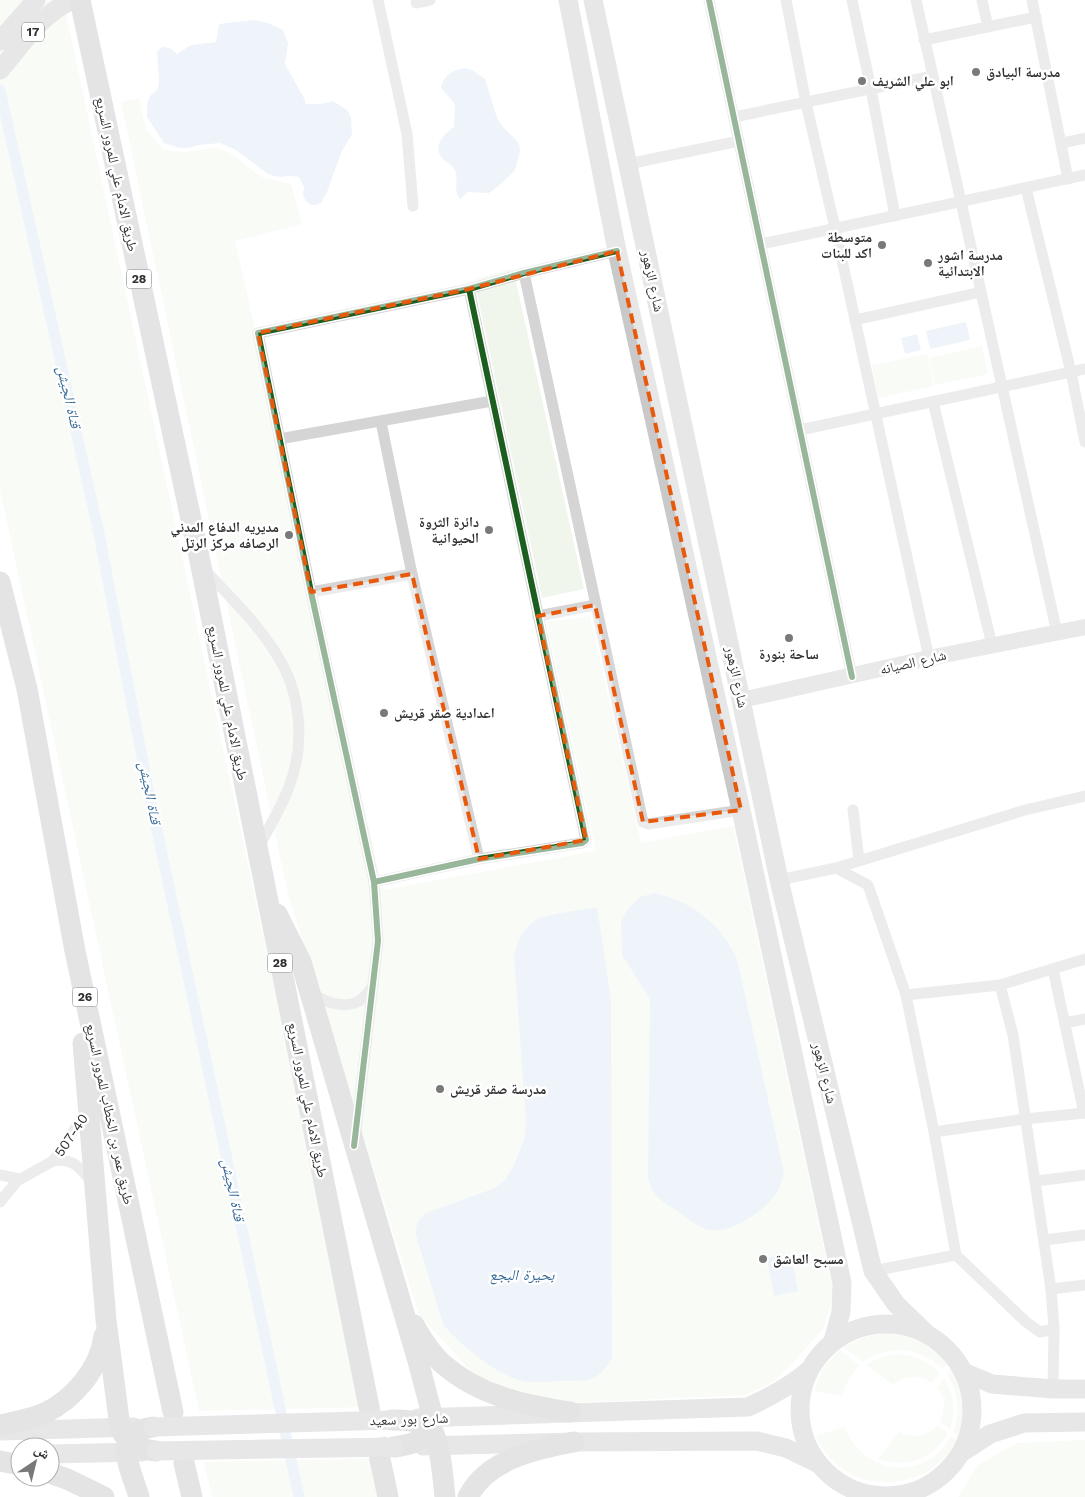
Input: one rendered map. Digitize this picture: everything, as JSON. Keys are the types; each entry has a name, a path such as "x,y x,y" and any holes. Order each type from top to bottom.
{"highway":[{"name":"طريق الامام علي للمرور السريع","path":"80,0 201,566 369,1407"},
{"name":"طريق عمر بن الخطاب للمرور السريع","path":"0,582 27,689 75,951 173,1412"},
{"path":"266,893 298,954 401,1301 428,1431 446,1497"},
{"path":"75,951 106,1320 133,1441 139,1497"},
{"path":"401,1301 429,1347 443,1364 463,1379 504,1398 528,1405 570,1412"},
{"path":"0,1425 46,1412 73,1393 85,1380 98,1360 106,1320"},
{"path":"392,1420 412,1421 428,1431"},
{"path":"133,1441 140,1430 154,1426"},
{"path":"388,1497 387,1453 410,1444 428,1431"},
{"path":"468,1497 479,1482 504,1463 530,1451 574,1442"},
{"path":"184,1463 192,1497"},
{"path":"60,1477 104,1497"}],"main road":[{"name":"17","path":"0,41 36,0"},
{"name":"17","path":"0,70 49,14 72,0"},
{"name":"شارع الزهور","path":"568,0 617,251 741,810 842,1283 841,1312 832,1341"},
{"name":"شارع الزهور","path":"593,0 742,700 778,880 873,1271 896,1304 927,1334"},
{"path":"741,810 764,806"},
{"path":"878,1324 904,1325 927,1334 948,1350 963,1372 972,1399 971,1426 961,1453 932,1490 883,1496 860,1494 836,1480 818,1463 805,1442 799,1419 800,1394 808,1371 818,1355 832,1341 854,1329 878,1324"},
{"name":"شارع بور سعيد","path":"428,1431 570,1412 748,1407 774,1396 808,1371"},
{"path":"963,1372 992,1384 1053,1389 1085,1389"},
{"name":"شارع بور سعيد","path":"154,1426 392,1420"},
{"path":"961,1453 990,1434 1024,1423 1085,1422"},
{"name":"شارع بور سعيد","path":"0,1431 133,1441 387,1453"},
{"name":"شارع بور سعيد","path":"428,1431 574,1442 757,1441 786,1448 818,1463"},
{"name":"شارع بور سعيد","path":"60,1452 133,1441"}],"street":[{"path":"378,0 407,134 413,206"},
{"path":"416,3 430,0"},
{"path":"709,0 852,676"},
{"path":"786,0 806,104 835,228 928,658"},
{"path":"852,0 895,216"},
{"path":"916,0 1057,633"},
{"path":"982,0 988,26"},
{"path":"1032,0 1068,179"},
{"path":"924,40 1036,17"},
{"path":"734,117 806,104 933,76"},
{"path":"1062,143 1085,138"},
{"path":"628,164 739,141"},
{"path":"761,244 1085,175"},
{"path":"1026,188 1071,372 1085,442"},
{"path":"354,1146 378,941 374,882 311,592 258,333 469,289 524,273 617,251"},
{"path":"524,273 643,822 648,824 741,810"},
{"path":"374,882 479,859 582,843 586,840 469,289"},
{"path":"854,320 981,292"},
{"path":"800,430 1085,369"},
{"path":"279,439 492,401"},
{"path":"933,402 992,645"},
{"path":"381,422 412,574 479,859"},
{"path":"201,566 275,651 288,675 298,708 299,742 295,768 289,788 258,850"},
{"path":"311,592 412,574"},
{"path":"538,616 595,605"},
{"name":"شارع الصيانه","path":"742,700 928,658 1085,627"},
{"path":"778,880 836,868 1025,810 1085,796"},
{"path":"852,810 859,860"},
{"path":"836,868 868,885 906,995 934,1132 956,1255 1026,1322 1040,1332 1054,1329"},
{"path":"906,995 1000,985 1085,959"},
{"path":"934,1132 1025,1119 1085,1113 1052,969"},
{"path":"1000,985 1013,1035 1051,1289 1054,1329 1053,1389"},
{"path":"309,991 330,1002 350,1004 359,1001 373,986"},
{"path":"1065,1023 1085,1019"},
{"name":"507-40","path":"53,1161 89,1109"},
{"name":"507-40","path":"0,1202 20,1179 53,1161 64,1160 74,1163 83,1170 96,1189"},
{"path":"0,1175 20,1179"},
{"path":"1036,1181 1085,1175"},
{"path":"1044,1240 1085,1235"},
{"path":"873,1271 956,1255"},
{"path":"1051,1289 1085,1285"}],"highlighted area":[{"path":"617,251 741,810 643,822 595,605 538,616 586,840 479,859 412,574 311,592 258,333 469,289"}],"shaded area":[{"path":"0,0 63,0 364,1407 199,1411 0,490"},
{"path":"139,98 146,129 163,150 185,152 216,148 230,153 261,177 291,184 302,224 235,241 383,890 596,851 547,622 590,616 641,843 733,826 834,1295 823,1329 774,1381 746,1395 545,1404 473,1373 419,1315 288,894 121,102"},
{"path":"513,268 584,589 542,598 474,279"},
{"path":"982,346 988,374 935,385 929,358"},
{"path":"927,354 934,386 878,398 872,365"},
{"path":"892,1334 919,1341 934,1350 948,1363 943,1369 924,1356 904,1350 883,1352 863,1362 843,1347 863,1338"},
{"path":"840,1350 859,1365 848,1380 842,1396 814,1391 823,1368"},
{"path":"894,1354 907,1355 919,1359 940,1373 932,1383 912,1376 902,1379 893,1385 866,1365 879,1358"},
{"path":"951,1368 959,1385 962,1401 963,1418 959,1436 953,1432 958,1409 954,1388 947,1374"},
{"path":"944,1378 950,1390 953,1403 950,1429 940,1422 944,1403 937,1387"},
{"path":"938,1425 948,1433 942,1442 927,1455 918,1460 898,1463 878,1459 899,1432 915,1436 925,1434"},
{"path":"844,1427 853,1443 865,1455 879,1463 895,1467 911,1467 926,1461 940,1451 951,1436 957,1440 943,1459 926,1472 906,1480 885,1482 864,1479 845,1470 828,1456 816,1436"},
{"path":"1085,1440 1085,1497 958,1497 978,1465 1017,1443"},
{"path":"373,1459 382,1497 212,1497 204,1462"}],"water":[{"path":"254,20 268,23 283,30 288,43 285,64 305,100 305,104 321,104 333,101 347,110 351,117 352,134 341,153 327,192 321,203 316,205 311,205 306,201 303,196 304,187 299,177 278,177 268,174 236,150 220,143 179,148 164,143 147,117 147,104 150,96 158,89 157,51 162,47 170,48 177,54 191,45 216,42 219,24"},
{"path":"464,68 472,70 485,79 497,118 519,144 520,151 515,170 501,184 489,193 468,192 460,199 457,193 455,171 443,159 438,150 440,141 454,127 455,104 441,88 442,83 446,76"},
{"path":"966,322 970,340 930,349 926,331"},
{"path":"917,334 921,350 905,354 901,338"},
{"path":"655,893 682,902 704,916 722,935 737,959 784,1172 777,1192 771,1201 737,1225 718,1230 710,1230 697,1225 662,1201 652,1190 648,1178 650,999 622,955 621,921 628,909 640,897"},
{"name":"بحيرة البجع","path":"597,907 611,1000 612,1359 602,1372 592,1379 528,1382 506,1375 482,1360 459,1341 443,1324 415,1232 418,1221 426,1213 495,1188 505,1180 513,1167 524,1140 526,1122 514,956 517,946 524,931 531,923 540,918"},
{"path":"791,1253 798,1291 774,1296 767,1258"}],"waterway":[{"name":"قناة الجيش","path":"0,90 99,534 149,793 299,1497"}],"tunnel":[{"path":"369,1407 380,1459"}],"cycle path":[{"path":"709,0 852,677"},
{"path":"354,1146 378,941 374,882 311,592 258,333 469,289 524,273 617,251"},
{"path":"374,882 479,859 582,843 586,840 469,289"}],"place":[{"name":"مدرسة البيادق","path":"976,72"},
{"name":"ابو علي الشريف","path":"862,81"},
{"name":"متوسطة اكد للبنات","path":"882,245"},
{"name":"مدرسة اشور الابتدائية","path":"928,263"},
{"name":"دائرة الثروة الحيوانية","path":"489,530"},
{"name":"مديريه الدفاع المدني الرصافه مركز الرتل","path":"289,535"},
{"name":"ساحة بنورة","path":"789,638"},
{"name":"اعدادية صقر قريش","path":"384,713"},
{"name":"مدرسة صقر قريش","path":"440,1089"},
{"name":"مسبح العاشق","path":"763,1259"}]}
